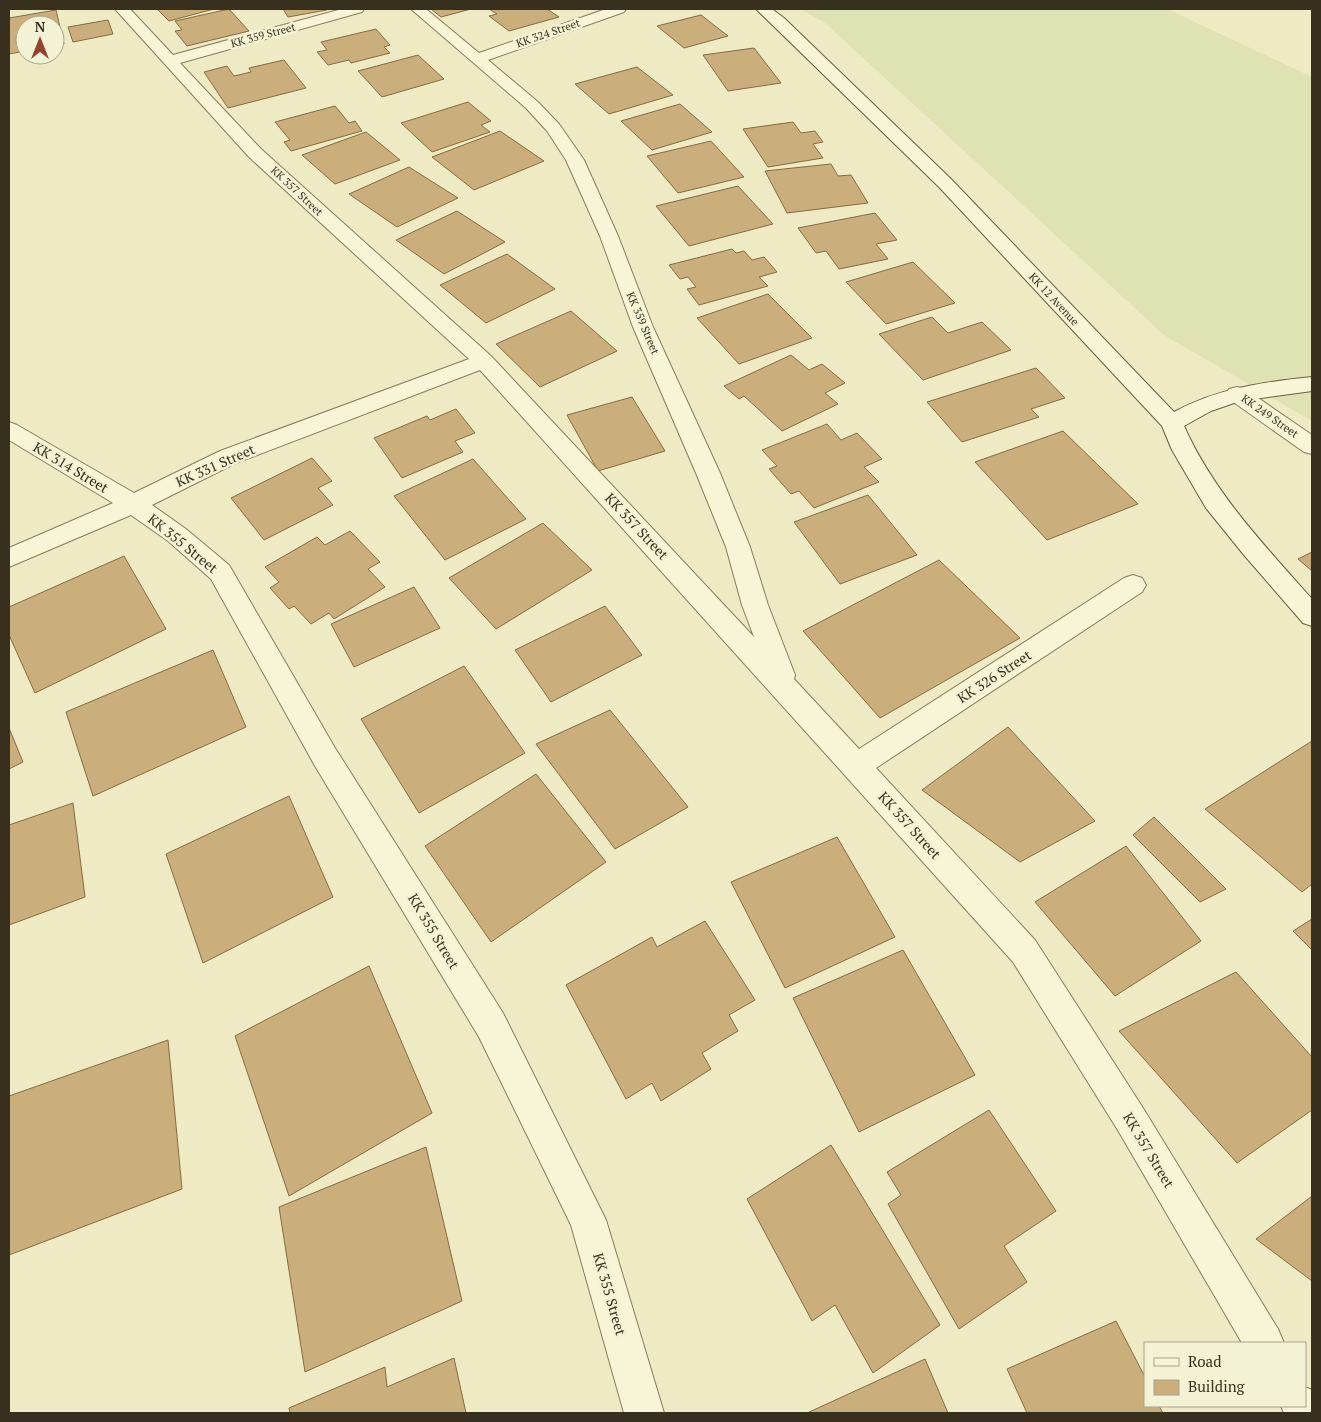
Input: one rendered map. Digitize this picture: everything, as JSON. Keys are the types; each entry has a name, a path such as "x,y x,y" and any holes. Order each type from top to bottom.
{"street":[{"name":"KK 357 Street","path":"122,9 255,153 484,361 788,691 1024,952 1131,1120 1263,1342"},
{"name":"KK 359 Street","path":"170,61 357,9"},
{"name":"KK 359 Street","path":"418,9 532,105 553,128 575,160 609,236 643,327 738,547 755,605 788,691"},
{"name":"KK 324 Street","path":"477,59 619,9"},
{"name":"KK 12 Avenue","path":"763,9 779,21 945,183 1172,423 1178,441 1201,482 1239,531 1312,616"},
{"name":"KK 331 Street","path":"9,558 133,504 228,457 484,361"},
{"path":"1237,394 1312,384"},
{"name":"KK 249 Street","path":"1172,423 1203,406 1237,394 1312,446"},
{"name":"KK 314 Street","path":"9,430 133,504"},
{"name":"KK 355 Street","path":"133,504 177,535 220,572 325,757 491,1025 588,1220 644,1413"},
{"name":"KK 326 Street","path":"856,766 1133,585"}],"green space":[{"path":"800,9 1167,9 1312,77 1312,421 1164,335 824,22"}],"building":[{"path":"157,9 214,9 169,21"},
{"path":"229,9 249,31 187,46 175,31 182,30 175,21"},
{"path":"283,9 326,9 327,10 288,17"},
{"path":"431,9 471,9 441,17"},
{"path":"489,9 547,9 559,17 509,31 489,16 497,14"},
{"path":"56,10 57,15 27,15"},
{"path":"701,15 728,36 684,48 657,26"},
{"path":"15,17 15,53 9,54 9,18"},
{"path":"108,20 113,34 73,42 68,27"},
{"path":"376,29 390,45 384,47 390,53 351,63 349,60 328,65 317,52 327,50 321,42"},
{"path":"754,48 781,83 728,91 703,55"},
{"path":"418,55 444,79 382,97 358,71"},
{"path":"284,60 306,88 228,108 204,72 227,66 234,76 251,72 249,68"},
{"path":"637,67 673,95 609,114 575,84"},
{"path":"468,102 491,121 481,125 490,132 432,152 401,123"},
{"path":"680,104 712,132 652,150 621,121"},
{"path":"335,106 349,123 355,121 362,131 291,151 284,142 290,140 275,122"},
{"path":"793,122 801,133 815,131 823,142 813,144 823,158 768,167 743,129"},
{"path":"500,131 544,161 474,190 432,157"},
{"path":"366,132 400,160 335,184 302,155"},
{"path":"711,141 744,177 678,193 647,156"},
{"path":"831,164 838,176 851,175 868,203 787,213 765,171"},
{"path":"409,167 458,198 397,227 349,194"},
{"path":"738,186 773,224 689,246 656,206"},
{"path":"457,211 505,242 444,274 396,240"},
{"path":"875,213 897,240 876,244 888,259 839,269 826,251 816,253 798,228"},
{"path":"732,249 736,253 744,251 752,260 764,257 777,272 759,277 768,286 699,305 687,289 696,287 688,277 680,279 669,265"},
{"path":"507,254 555,289 486,323 440,285"},
{"path":"913,262 955,303 886,324 846,282"},
{"path":"768,294 812,338 739,364 697,318"},
{"path":"571,311 617,351 540,387 496,344"},
{"path":"932,317 948,333 982,322 1011,350 923,380 879,334"},
{"path":"791,355 809,370 822,364 845,383 825,393 838,404 782,431 744,396 739,399 724,386"},
{"path":"1036,368 1065,398 1031,409 1039,417 962,442 927,402"},
{"path":"632,397 665,451 598,471 567,415"},
{"path":"456,409 475,433 455,441 463,452 402,478 374,438 427,416 430,420"},
{"path":"827,424 841,440 857,433 882,459 864,467 879,482 814,508 799,491 791,494 769,469 777,466 762,450"},
{"path":"1063,431 1138,504 1047,540 975,462"},
{"path":"312,458 332,481 318,488 333,505 264,540 231,498"},
{"path":"473,459 526,519 445,560 394,496"},
{"path":"868,495 917,555 840,584 794,522"},
{"path":"543,523 592,570 496,629 449,578"},
{"path":"350,531 380,562 368,569 385,587 334,619 329,613 311,624 294,606 289,609 270,588 279,582 265,567 317,537 325,545"},
{"path":"1312,552 1312,571 1298,559"},
{"path":"124,556 166,629 35,693 9,635 9,607"},
{"path":"939,560 1020,638 880,718 803,631"},
{"path":"414,587 440,628 354,667 331,624"},
{"path":"605,606 642,655 551,702 515,650"},
{"path":"213,650 246,727 93,796 66,712"},
{"path":"464,666 525,753 419,813 361,719"},
{"path":"610,710 688,807 615,849 536,744"},
{"path":"1008,727 1095,821 1020,862 922,790"},
{"path":"9,728 23,762 9,769"},
{"path":"1312,741 1312,884 1302,892 1205,809"},
{"path":"536,774 606,862 491,942 425,846"},
{"path":"289,796 333,897 203,963 166,854"},
{"path":"73,803 85,897 9,925 9,825"},
{"path":"1154,817 1226,889 1200,902 1133,835"},
{"path":"837,837 895,937 785,988 731,882"},
{"path":"1126,846 1201,941 1115,996 1035,902"},
{"path":"1312,919 1312,950 1293,931"},
{"path":"705,921 755,1000 729,1015 738,1031 702,1053 711,1069 661,1101 652,1083 626,1099 566,985 652,937 657,947"},
{"path":"903,950 975,1075 859,1132 793,998"},
{"path":"369,966 432,1113 289,1196 235,1036"},
{"path":"1236,972 1312,1057 1312,1110 1237,1163 1119,1031"},
{"path":"168,1040 182,1189 9,1255 9,1096"},
{"path":"989,1110 1056,1211 1004,1246 1027,1282 959,1329 888,1204 901,1195 887,1172"},
{"path":"831,1145 940,1325 873,1373 835,1305 812,1321 747,1199"},
{"path":"426,1147 462,1301 305,1372 279,1207"},
{"path":"1312,1196 1312,1281 1256,1239"},
{"path":"1116,1321 1144,1375 1144,1407 1160,1407 1163,1413 1027,1413 1007,1369"},
{"path":"454,1358 466,1413 290,1413 289,1408 385,1367 387,1387"},
{"path":"925,1359 948,1413 807,1413"}]}
